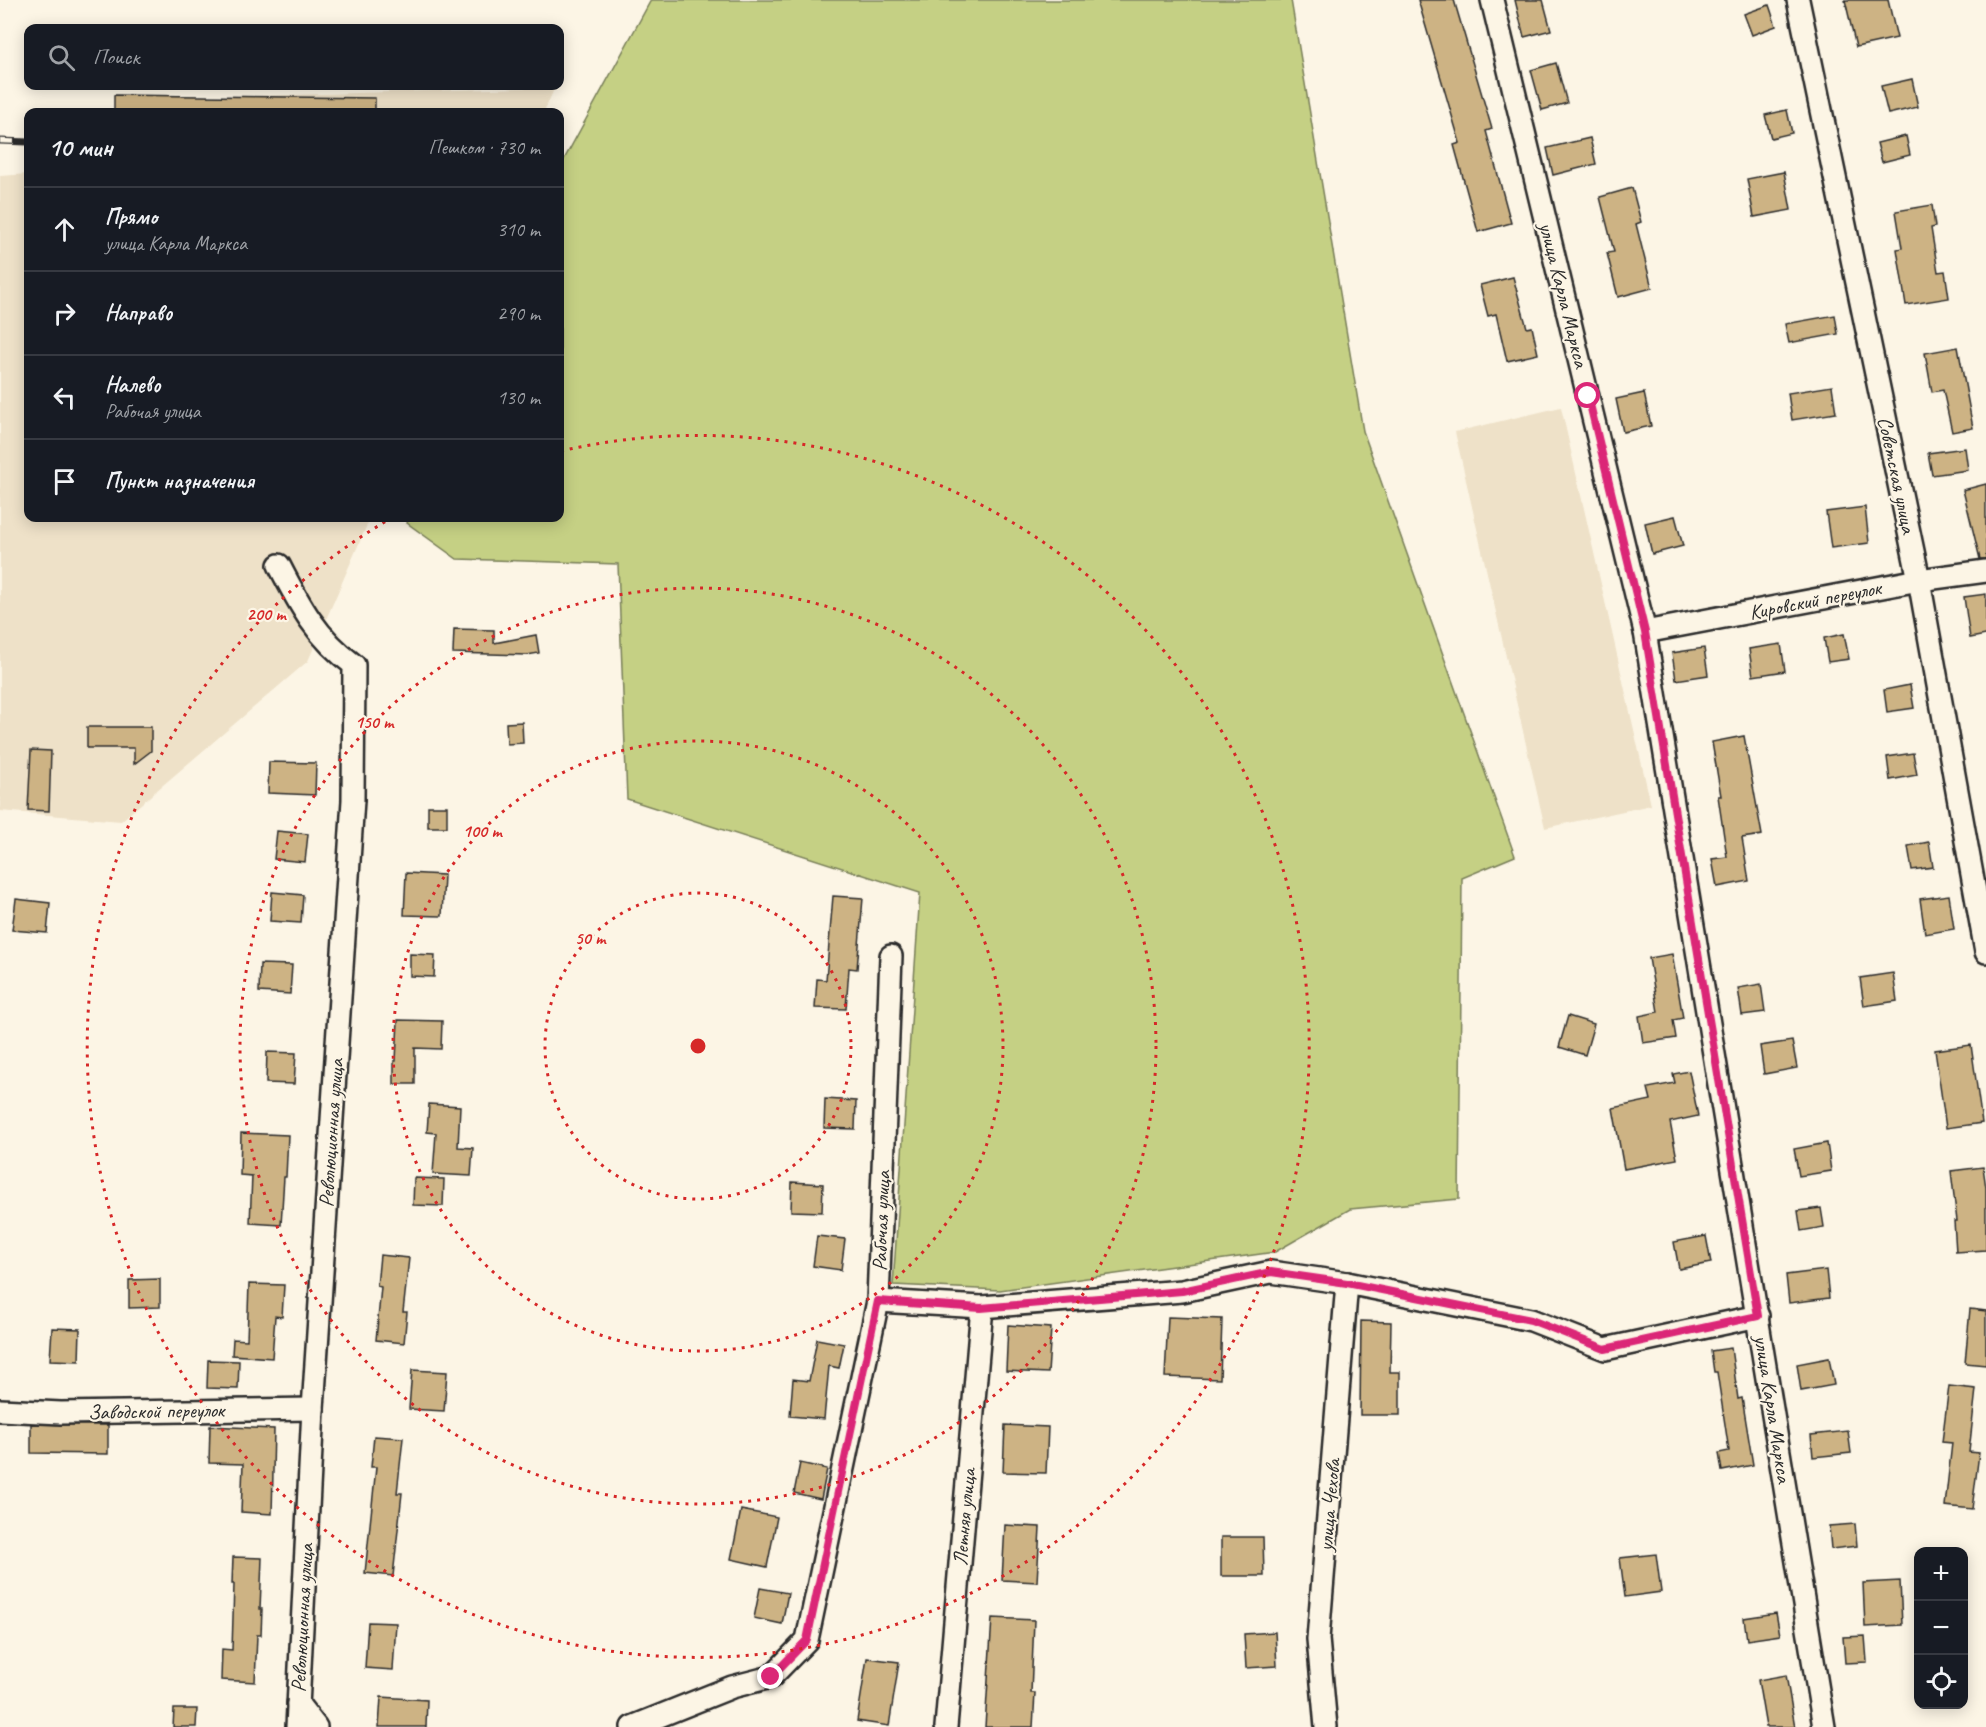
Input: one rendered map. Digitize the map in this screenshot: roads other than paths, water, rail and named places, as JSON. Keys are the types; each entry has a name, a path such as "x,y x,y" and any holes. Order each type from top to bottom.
{"street":[{"name":"улица Карла Маркса","path":"1492,0 1645,632 1824,1727"},
{"name":"Советская улица","path":"1798,0 1919,580 1986,952"},
{"name":"Революционная улица","path":"279,565 300,607 335,651 354,665 353,800 313,1409 297,1727"},
{"name":"Кировский переулок","path":"1645,632 1919,580 1986,571"},
{"name":"Рабочая улица","path":"632,1727 732,1687 771,1677 807,1640 878,1301 891,956"},
{"path":"878,1301 981,1308 1182,1291 1271,1272 1347,1283 1531,1320 1605,1349 1758,1316"},
{"name":"улица Чехова","path":"1326,1727 1318,1639 1347,1283"},
{"name":"Летняя улица","path":"946,1727 981,1308"},
{"name":"Заводской переулок","path":"0,1410 61,1413 313,1409"},
{"path":"298,1704 316,1727"}],"railway":[{"path":"0,141 24,142"}]}
